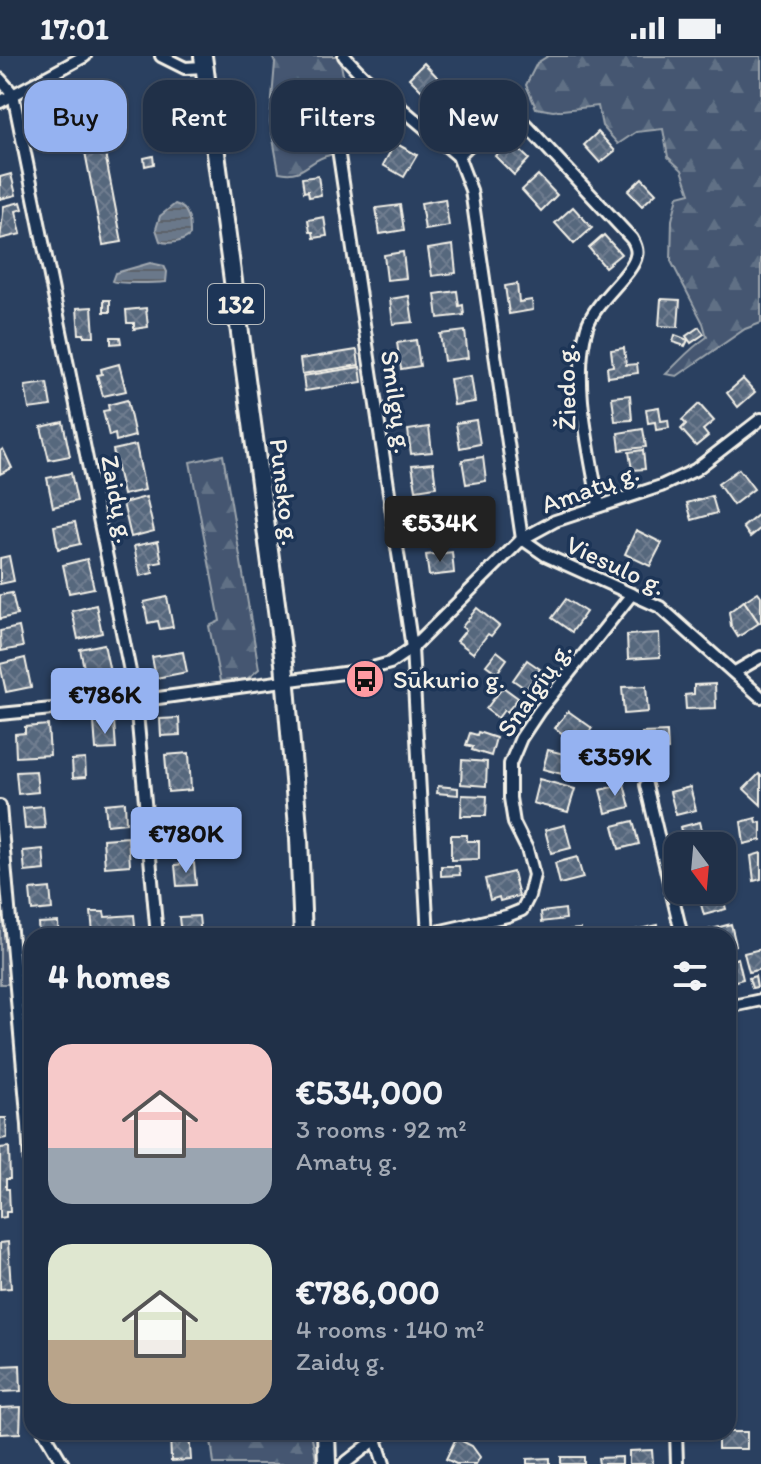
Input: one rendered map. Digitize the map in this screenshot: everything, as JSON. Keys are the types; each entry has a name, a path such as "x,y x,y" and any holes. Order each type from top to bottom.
{"main road":[{"name":"Punsko g.","path":"204,62 286,680 303,928"},
{"path":"326,1440 327,1464"}],"street":[{"path":"0,102 85,56"},
{"path":"161,56 185,68 204,62"},
{"path":"344,56 458,156 471,190 522,539"},
{"name":"Smilgų g.","path":"361,74 343,96 337,117 337,142 412,648 428,928"},
{"name":"Zaidų g.","path":"0,79 13,94 136,701 156,928"},
{"name":"Žiedo g.","path":"458,156 496,119 514,117 547,147 632,239 636,248 633,264 587,325 582,353 582,392 599,506"},
{"name":"Amatų g.","path":"0,714 136,701 365,670 390,663 412,648 522,539 555,521 661,486 695,470 761,419"},
{"name":"Viesulo g.","path":"522,539 545,555 660,607 761,697"},
{"name":"Snaigių g.","path":"457,928 522,910 534,875 527,849 514,823 510,764 521,738 539,711 632,594"},
{"path":"735,672 761,657"},
{"path":"646,785 680,928"},
{"path":"0,806 24,1061"},
{"path":"736,1005 761,1000"},
{"path":"49,1440 63,1464"},
{"path":"344,1464 374,1440"},
{"path":"381,1440 384,1464"},
{"path":"676,1440 677,1464"}],"green space":[{"path":"272,56 336,56 340,59 344,80 274,80 275,63"},
{"path":"548,56 761,56 761,323 745,329 677,376 666,374 707,337 671,261 672,220 678,196 690,193 682,170 668,157 663,129 636,132 618,144 602,126 598,106 553,111 536,108 527,83 537,63"},
{"path":"275,152 331,152 301,170 279,172"},
{"path":"223,455 259,669 247,679 220,681 209,626 220,621 190,462"},
{"path":"0,879 9,984 0,984"},
{"path":"211,1440 312,1440 317,1464 214,1464"}],"shaded area":[{"path":"175,204 186,212 190,235 171,243 160,241 156,229 160,216"},
{"path":"150,263 164,266 166,282 112,281 115,273"}],"building":[{"path":"424,63 440,80 420,80 420,89 409,78"},
{"path":"598,132 615,151 600,163 584,145"},
{"path":"404,148 417,155 404,177 383,165 390,152 404,152"},
{"path":"85,152 105,152 122,242 103,245"},
{"path":"499,152 522,152 529,159 514,175 495,156"},
{"path":"153,156 154,164 145,166 144,158"},
{"path":"11,174 16,195 0,199 0,177"},
{"path":"538,175 557,195 541,211 522,190"},
{"path":"318,176 321,195 309,197 308,191 304,192 302,178"},
{"path":"642,178 656,193 642,206 628,191"},
{"path":"445,199 449,226 425,230 421,203"},
{"path":"21,202 23,209 16,211 21,234 0,239 4,206"},
{"path":"400,205 404,230 380,234 376,208"},
{"path":"573,207 592,228 574,244 555,223"},
{"path":"324,217 327,236 314,238 308,220"},
{"path":"604,235 621,254 605,267 589,248"},
{"path":"453,245 456,273 432,276 428,249"},
{"path":"403,252 406,278 387,280 384,255"},
{"path":"517,284 519,302 532,300 533,310 509,314 505,286"},
{"path":"457,291 464,315 438,318 435,294"},
{"path":"409,296 413,322 393,324 390,299"},
{"path":"661,299 680,300 678,327 659,326"},
{"path":"104,300 110,300 110,312 104,312"},
{"path":"92,307 94,336 84,336 79,334 77,308"},
{"path":"146,308 148,327 134,329 134,323 127,323 126,310"},
{"path":"699,327 704,334 691,343 686,336"},
{"path":"465,331 468,358 444,361 440,334"},
{"path":"675,335 688,340 685,346 673,342"},
{"path":"111,337 120,337 121,343 111,344"},
{"path":"416,340 420,366 401,369 397,343"},
{"path":"624,348 626,365 637,364 638,373 608,377 607,367 613,366 611,350"},
{"path":"357,350 359,365 302,374 300,359"},
{"path":"119,364 126,391 103,396 97,375 102,374 101,369"},
{"path":"360,367 362,382 305,391 303,376"},
{"path":"471,376 475,402 454,405 450,379"},
{"path":"743,379 755,392 738,407 727,393"},
{"path":"47,383 51,406 29,409 25,386"},
{"path":"630,395 632,420 615,421 612,397"},
{"path":"127,400 135,436 116,441 115,434 109,436 103,411 109,410 108,405"},
{"path":"699,404 714,421 703,430 708,436 696,446 681,429 686,424 682,420"},
{"path":"659,407 661,421 668,420 669,428 656,430 655,422 648,423 646,409"},
{"path":"476,420 480,444 460,448 456,423"},
{"path":"63,422 70,456 49,460 41,427"},
{"path":"429,427 432,452 411,454 408,430"},
{"path":"643,429 646,447 620,450 618,433"},
{"path":"136,445 145,490 123,495 113,450"},
{"path":"3,449 12,468 0,474 0,451"},
{"path":"643,450 645,469 632,470 629,452"},
{"path":"483,457 486,481 466,484 462,460"},
{"path":"433,463 436,487 416,490 412,465"},
{"path":"739,469 754,489 733,505 718,484"},
{"path":"71,473 77,501 53,507 47,478"},
{"path":"712,496 717,513 692,520 687,503"},
{"path":"146,497 154,531 131,537 123,503"},
{"path":"488,511 491,532 465,535 462,515"},
{"path":"445,515 448,539 424,542 421,518"},
{"path":"758,515 761,528 750,537 743,527"},
{"path":"75,522 80,544 58,549 54,526"},
{"path":"636,530 662,543 650,566 625,554"},
{"path":"158,541 162,562 151,564 153,573 140,576 134,546"},
{"path":"452,552 454,573 429,576 426,555"},
{"path":"9,556 14,581 0,584 0,558"},
{"path":"87,559 94,588 69,593 63,565"},
{"path":"758,592 761,596 759,623 744,601"},
{"path":"12,593 17,615 0,619 0,595"},
{"path":"167,597 173,627 160,629 158,621 148,623 144,602"},
{"path":"566,599 586,612 572,632 552,618"},
{"path":"744,601 759,623 738,637 731,626 729,612"},
{"path":"96,605 102,633 78,639 72,611"},
{"path":"477,608 499,626 473,653 457,641 466,630 462,627"},
{"path":"19,627 23,647 1,651 0,631"},
{"path":"659,633 660,657 628,659 627,635"},
{"path":"104,644 110,672 86,677 80,649"},
{"path":"497,651 507,659 497,673 486,665"},
{"path":"183,652 187,672 156,678 152,657"},
{"path":"25,658 31,687 6,692 0,664"},
{"path":"527,660 540,669 526,689 513,680"},
{"path":"715,684 716,708 686,709 685,695 694,694 694,685"},
{"path":"646,686 648,712 624,714 622,687"},
{"path":"503,687 518,698 498,718 486,709"},
{"path":"568,711 592,728 579,746 555,728"},
{"path":"179,718 180,735 161,736 160,719"},
{"path":"114,721 116,749 96,750 94,722"},
{"path":"48,725 50,755 16,757 15,734 25,733 25,727"},
{"path":"478,732 496,738 491,756 466,745 470,733 477,735"},
{"path":"667,732 668,750 643,751 642,733"},
{"path":"548,750 568,755 562,774 543,769"},
{"path":"189,753 191,790 168,792 165,755"},
{"path":"85,759 86,777 73,778 72,760"},
{"path":"462,760 487,762 486,786 461,784"},
{"path":"36,771 38,792 18,794 16,772"},
{"path":"759,774 761,776 761,805 744,789"},
{"path":"539,779 575,789 568,812 533,803"},
{"path":"624,784 630,807 606,813 600,790"},
{"path":"438,786 458,788 458,795 437,793"},
{"path":"690,787 696,810 676,815 670,792"},
{"path":"462,795 487,796 486,816 461,816"},
{"path":"125,802 126,823 107,825 105,804"},
{"path":"43,806 45,828 25,829 23,808"},
{"path":"756,818 757,823 761,822 761,840 744,844 741,822"},
{"path":"633,821 639,844 619,849 613,826"},
{"path":"700,822 703,832 681,832 680,827"},
{"path":"565,825 571,848 551,853 545,830"},
{"path":"451,835 467,835 467,841 479,841 479,859 451,860"},
{"path":"128,837 130,865 105,867 103,839"},
{"path":"43,849 45,870 25,872 23,851"},
{"path":"761,853 761,879 754,881 751,856"},
{"path":"577,857 583,878 560,884 555,863"},
{"path":"194,863 196,885 177,886 175,865"},
{"path":"441,866 459,866 460,875 441,876"},
{"path":"513,872 519,896 490,900 485,879"},
{"path":"50,888 52,909 32,911 30,890"},
{"path":"701,904 725,904 726,909 704,915"},
{"path":"565,909 566,919 542,922 541,912"},
{"path":"91,912 104,912 105,917 134,915 135,928 93,928"},
{"path":"199,916 200,928 180,928 179,917"},
{"path":"58,922 58,928 38,928 38,923"},
{"path":"761,949 761,969 749,972 744,953"},
{"path":"736,959 743,979 736,981"},
{"path":"755,976 757,987 752,988 749,978"},
{"path":"0,1118 6,1118 7,1138 0,1139"},
{"path":"9,1147 10,1179 6,1179 6,1189 9,1189 10,1212 0,1218 0,1148"},
{"path":"8,1242 11,1288 0,1289 0,1243"},
{"path":"20,1365 21,1391 0,1392 0,1366"},
{"path":"21,1407 20,1433 0,1434 0,1408"},
{"path":"736,1432 747,1432 747,1449 718,1449 718,1440 736,1440"},
{"path":"170,1440 190,1440 191,1460 171,1461"},
{"path":"455,1440 472,1446 480,1457 476,1464 456,1464 446,1459"},
{"path":"652,1450 653,1464 629,1464 629,1451"},
{"path":"561,1457 584,1457 584,1464 561,1464"},
{"path":"622,1457 622,1464 599,1464 598,1458"},
{"path":"550,1458 550,1464 527,1464 527,1459"}],"place":[{"name":"Sūkurio g.","path":"365,679"}]}
